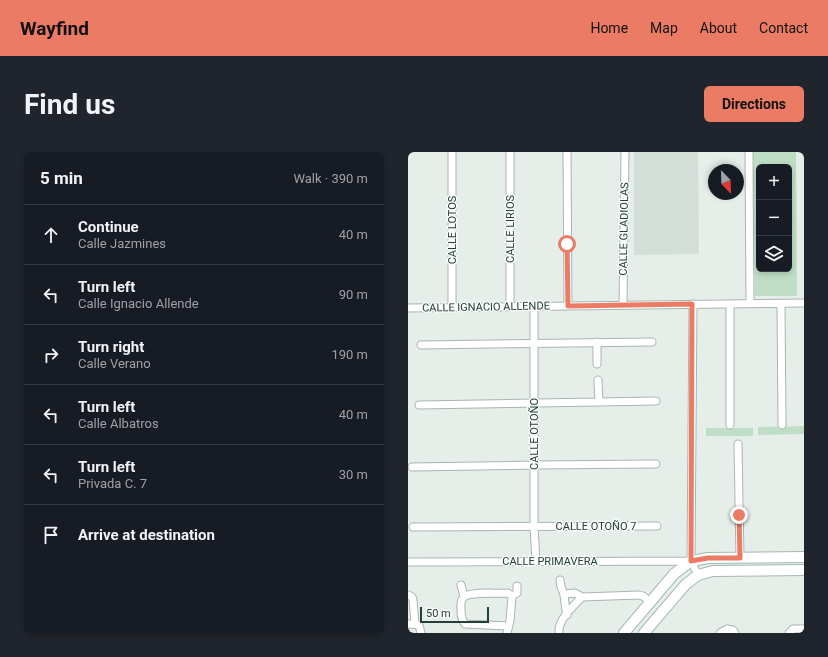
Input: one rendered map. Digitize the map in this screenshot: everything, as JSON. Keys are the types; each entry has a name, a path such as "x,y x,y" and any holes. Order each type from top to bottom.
{"street":[{"name":"CALLE LOTOS","path":"452,152 452,308"},
{"name":"CALLE LIRIOS","path":"510,152 510,307"},
{"path":"567,152 568,306"},
{"name":"CALLE GLADIOLAS","path":"623,305 625,152"},
{"path":"749,152 750,304"},
{"name":"CALLE IGNACIO ALLENDE","path":"408,308 804,303"},
{"path":"692,304 691,561 698,575"},
{"path":"730,304 730,425"},
{"path":"781,304 782,425"},
{"name":"CALLE OTOÑO","path":"534,306 534,526 536,561"},
{"path":"597,342 597,364"},
{"path":"422,344 652,342"},
{"path":"598,380 599,402"},
{"path":"419,405 656,401"},
{"path":"738,444 740,558"},
{"path":"412,467 656,464"},
{"name":"CALLE OTOÑO 7","path":"413,527 657,526"},
{"path":"624,633 674,574 691,561 708,558 804,557"},
{"name":"CALLE PRIMAVERA","path":"408,562 691,561"},
{"path":"644,633 686,584 698,575 713,571 804,570"},
{"path":"560,580 560,588 564,594 566,615"},
{"path":"460,586 464,596"},
{"path":"512,596 517,593 517,586"},
{"path":"508,593 512,596 508,629 465,624 463,622 461,615 461,601 464,596 470,594 508,593"},
{"path":"564,594 575,593 582,597 639,595 643,596 650,602"},
{"path":"408,595 412,597 413,600 412,624 419,624 421,633"},
{"path":"559,631 560,623 582,597"},
{"path":"720,633 727,629 733,630 735,633"},
{"path":"789,633 793,629 804,629"}],"shaded area":[{"path":"634,152 698,152 699,254 634,255"}],"green space":[{"path":"753,152 796,152 797,296 755,296"},
{"path":"804,426 804,434 758,435 758,427"},
{"path":"706,428 753,428 753,436 706,436"}],"route":[{"path":"567,244 568,306 692,304 691,561 708,558 740,558 739,515"}]}
